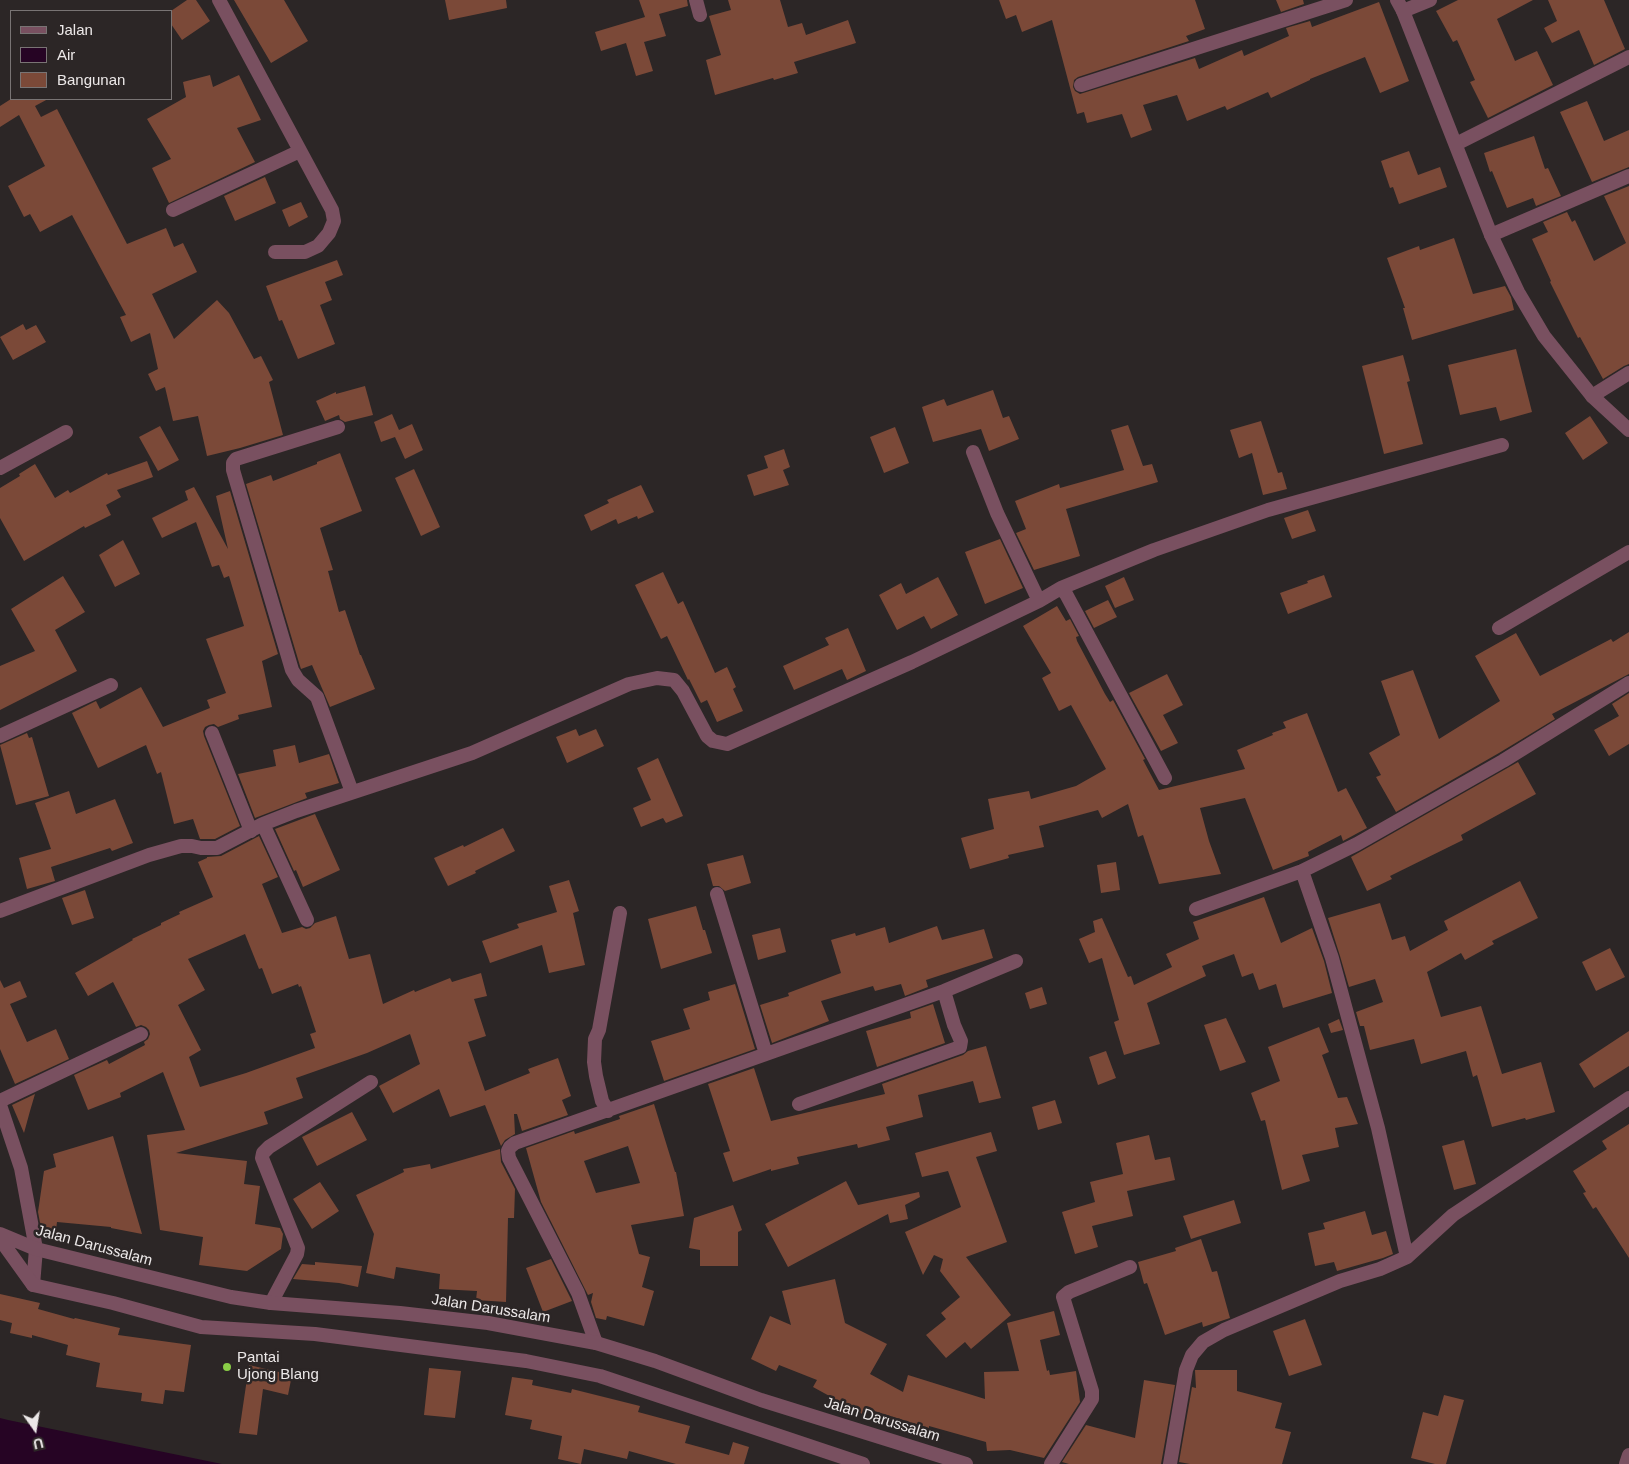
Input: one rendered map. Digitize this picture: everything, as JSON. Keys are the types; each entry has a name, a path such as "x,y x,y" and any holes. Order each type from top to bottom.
{"street":[{"path":"219,0 332,210 334,220 329,233 318,246 305,252 274,252"},
{"path":"696,0 700,15"},
{"path":"1081,85 1346,0"},
{"path":"1430,0 1400,5 1490,234 1518,292 1544,336 1592,396 1629,430"},
{"path":"1456,144 1629,57"},
{"path":"173,210 300,152"},
{"path":"1490,234 1629,176"},
{"path":"1592,396 1629,373"},
{"path":"338,427 236,459 233,463 233,470 292,670 298,680 317,697 352,792"},
{"path":"0,468 66,432"},
{"path":"0,911 149,855 181,846 217,848 263,824 352,792 472,753 629,684 656,678 674,680 683,691 708,736 713,741 726,744 912,662 1039,601 1061,588 1154,550 1268,510 1502,445"},
{"path":"973,452 997,513 1039,601"},
{"path":"1500,628 1629,552"},
{"path":"1061,588 1066,594 1165,778"},
{"path":"1196,909 1302,871 1357,844 1460,785 1629,683"},
{"path":"0,736 111,685"},
{"path":"212,733 251,831"},
{"path":"263,824 307,920"},
{"path":"1302,871 1332,958 1378,1128 1407,1257"},
{"path":"717,894 766,1054"},
{"path":"608,1112 602,1101 596,1076 594,1062 595,1039 599,1030 620,913"},
{"path":"596,1343 578,1293 509,1158 508,1151 510,1147 516,1143 608,1112 944,991 1016,961"},
{"path":"800,1104 960,1047 961,1041 944,991"},
{"path":"0,1100 141,1034"},
{"path":"271,1303 297,1254 298,1248 262,1158 263,1153 269,1147 371,1082"},
{"path":"1170,1464 1186,1370 1192,1355 1203,1342 1224,1330 1340,1281 1380,1269 1407,1257 1453,1215 1629,1098"},
{"path":"0,1105 21,1168 36,1249 33,1285"},
{"name":"Jalan Darussalam","path":"0,1234 36,1249 231,1297 271,1303 400,1313 478,1322 596,1343 762,1400 966,1464"},
{"path":"0,1238 33,1285 113,1303 201,1327 315,1334 526,1361 600,1376 864,1464"},
{"path":"1051,1464 1092,1399 1092,1392 1063,1298 1069,1292 1130,1267"},
{"path":"1626,1464 1629,1455"}],"water":[{"path":"0,1418 8,1420 222,1464 0,1464"}],"building":[{"path":"187,0 196,0 210,21 182,40 172,25 172,10"},
{"path":"234,0 284,0 308,41 271,63"},
{"path":"445,0 506,0 507,8 449,20"},
{"path":"639,0 687,0 688,6 659,14 666,36 644,42 653,71 636,76 626,43 601,51 595,32 645,17"},
{"path":"728,0 780,0 788,27 802,23 806,35 848,20 856,43 794,62 798,73 774,80 773,78 715,95 706,60 721,55 709,16 731,10"},
{"path":"999,0 1195,0 1205,29 1186,36 1189,41 1078,77 1074,80 1073,87 1080,94 1195,58 1199,69 1242,50 1244,56 1289,36 1286,28 1310,21 1312,27 1379,2 1409,81 1380,93 1365,57 1310,79 1271,98 1268,92 1227,110 1225,106 1187,121 1177,95 1143,105 1152,130 1131,138 1122,114 1087,123 1084,112 1077,114 1052,20 1022,32 1016,15 1006,19"},
{"path":"1276,0 1303,0 1304,4 1281,12"},
{"path":"1458,0 1533,0 1497,19 1515,61 1537,51 1553,85 1488,118 1470,82 1475,80 1457,40 1453,42 1436,11"},
{"path":"1548,0 1604,0 1625,49 1594,65 1579,30 1552,43 1544,28 1557,21"},
{"path":"210,75 213,87 239,75 261,120 237,128 255,162 169,203 152,168 171,159 147,119 186,97 183,82"},
{"path":"10,100 46,100 35,106 41,117 57,109 127,244 166,228 174,247 183,243 197,272 152,294 174,339 217,300 229,313 254,359 261,356 273,380 269,382 283,435 207,456 198,416 173,421 165,387 156,391 148,374 158,369 150,333 131,342 120,317 126,315 72,215 40,232 30,214 24,217 8,186 45,166 19,115 0,127 0,106"},
{"path":"1587,101 1604,141 1629,130 1629,167 1592,182 1560,112"},
{"path":"1534,136 1545,169 1548,168 1561,196 1536,206 1533,198 1507,208 1492,171 1490,172 1484,153"},
{"path":"1409,151 1418,175 1440,167 1447,187 1399,204 1393,187 1390,188 1381,161"},
{"path":"265,177 276,203 235,221 224,196"},
{"path":"1629,186 1629,364 1603,379 1580,337 1578,338 1550,282 1532,239 1548,232 1543,222 1567,212 1572,222 1575,220 1594,261 1626,243 1604,196"},
{"path":"301,202 308,217 289,227 282,210"},
{"path":"1454,238 1473,294 1505,286 1511,297 1514,310 1412,340 1403,308 1405,308 1387,258 1419,246 1420,250"},
{"path":"337,260 343,275 325,282 332,300 320,305 335,344 298,359 282,320 279,321 266,286"},
{"path":"23,324 26,330 36,325 46,342 13,360 0,337"},
{"path":"1516,349 1532,412 1500,421 1496,407 1460,415 1448,365"},
{"path":"1403,355 1410,381 1407,382 1423,444 1384,454 1362,366"},
{"path":"365,386 373,415 345,422 340,419 339,415 325,421 316,401 336,392 336,394"},
{"path":"993,390 1003,418 1009,416 1019,439 989,451 981,429 933,442 922,407 944,399 947,406"},
{"path":"392,414 399,430 412,424 423,450 405,459 395,437 381,442 374,422"},
{"path":"1590,416 1608,443 1583,460 1565,433"},
{"path":"1261,421 1278,473 1282,472 1287,489 1263,495 1252,453 1239,458 1230,430"},
{"path":"1128,425 1143,466 1152,464 1158,482 1066,509 1080,556 1034,570 1016,533 1026,529 1015,501 1059,484 1060,488 1124,470 1111,430"},
{"path":"160,426 179,460 158,471 139,437"},
{"path":"895,427 909,463 884,473 870,437"},
{"path":"784,449 790,467 783,470 789,485 754,496 747,475 768,468 764,456"},
{"path":"340,453 362,511 320,528 333,570 328,571 339,612 345,610 360,655 375,689 330,707 312,665 301,669 246,484 271,475 273,481"},
{"path":"147,461 153,477 117,490 121,497 106,505 111,515 85,528 84,526 24,561 0,518 0,488 35,464 55,498 68,490 70,493 107,473 108,475"},
{"path":"414,469 440,527 421,536 395,478"},
{"path":"641,485 654,512 638,519 637,516 618,524 616,519 591,531 584,515 609,503 607,500"},
{"path":"194,487 228,549 216,496 230,491 278,654 262,661 272,707 238,715 239,719 218,727 214,724 209,725 203,731 240,826 215,839 200,839 193,819 174,824 161,772 157,774 146,745 98,768 72,713 96,701 100,709 141,687 163,727 210,708 207,700 226,693 206,639 244,626 229,576 224,578 219,565 212,567 196,522 162,538 152,518 188,500 185,491"},
{"path":"1308,510 1316,531 1292,539 1284,518"},
{"path":"1000,539 1023,588 985,604 965,552"},
{"path":"123,540 140,574 115,587 99,555"},
{"path":"663,572 678,604 683,601 715,673 727,667 736,687 733,689 743,711 717,722 707,700 701,703 667,636 661,639 635,585"},
{"path":"1324,575 1332,597 1288,614 1280,593"},
{"path":"63,576 85,612 55,630 77,671 0,710 0,666 35,651 11,609"},
{"path":"938,577 958,615 931,629 924,616 897,630 879,595 901,583 906,594"},
{"path":"1124,577 1134,600 1115,608 1105,586"},
{"path":"1108,600 1117,617 1094,628 1085,611"},
{"path":"1057,606 1066,621 1070,619 1079,636 1076,637 1077,641 1105,694 1110,702 1113,700 1145,759 1143,760 1159,790 1245,769 1237,750 1273,735 1272,733 1286,728 1283,722 1307,713 1338,792 1346,788 1367,828 1343,841 1341,835 1308,852 1309,856 1273,870 1245,798 1200,808 1221,874 1159,884 1143,835 1138,837 1128,804 1102,818 1098,810 1039,826 1044,847 1008,855 1009,858 970,869 961,838 994,829 988,799 1029,791 1031,799 1076,786 1106,769 1071,705 1059,711 1042,678 1051,673 1023,626"},
{"path":"848,628 866,671 847,680 842,669 794,690 783,666 829,645 825,638"},
{"path":"1629,632 1629,674 1552,714 1555,719 1396,812 1376,777 1381,775 1369,753 1400,735 1381,681 1413,670 1439,739 1500,701 1475,656 1516,633 1540,676 1611,639 1613,642"},
{"path":"1167,674 1183,705 1163,715 1178,743 1161,751 1129,693"},
{"path":"1629,693 1629,744 1609,756 1594,730 1619,716 1612,704"},
{"path":"576,729 579,736 596,729 604,746 567,763 556,737"},
{"path":"27,733 29,738 32,737 49,796 16,805 0,745"},
{"path":"295,745 299,763 329,754 339,783 305,793 307,798 255,818 238,774 276,766 273,750"},
{"path":"658,758 683,816 666,823 663,818 641,827 633,808 651,800 637,768"},
{"path":"1518,762 1536,794 1461,835 1463,840 1390,876 1392,879 1367,891 1351,857"},
{"path":"69,791 76,814 115,799 133,843 112,851 110,848 51,867 55,881 27,889 19,858 51,849 35,803"},
{"path":"315,814 340,870 303,887 275,829"},
{"path":"503,828 515,851 448,886 434,858 463,845 464,847"},
{"path":"259,836 278,877 262,884 282,933 302,927 310,928 315,923 336,916 349,959 370,954 383,1004 414,990 415,992 450,978 452,982 481,973 487,996 474,999 486,1036 468,1042 485,1091 530,1073 528,1069 558,1058 571,1096 562,1100 568,1115 522,1131 517,1114 514,1114 515,1134 505,1140 501,1146 485,1105 450,1117 439,1089 393,1113 379,1086 420,1064 410,1034 367,1053 296,1078 303,1098 264,1112 268,1124 176,1153 247,1161 244,1184 260,1186 255,1224 280,1228 283,1234 281,1249 247,1271 199,1265 203,1237 160,1230 147,1135 185,1130 163,1072 120,1093 121,1097 88,1110 74,1075 107,1060 109,1064 145,1045 144,1042 150,1034 149,1030 141,1025 136,1027 113,982 88,996 75,973 132,939 180,914 179,912 213,897 198,862 207,857 221,856","holes":["245,934 259,969 262,968 272,994 298,984 299,987 301,986 316,1032 310,1034 315,1048 246,1073 200,1087 189,1057 201,1050 178,1005 205,990 188,959"]},
{"path":"743,855 751,883 725,891 719,886 713,886 707,864"},
{"path":"1116,862 1120,890 1101,893 1097,865"},
{"path":"569,880 579,911 573,913 585,965 549,973 542,945 490,963 482,941 519,928 517,924 557,912 549,886"},
{"path":"1520,881 1538,918 1492,941 1494,944 1465,960 1461,953 1427,972 1441,1017 1481,1006 1502,1074 1541,1062 1555,1112 1492,1127 1477,1075 1473,1077 1466,1051 1421,1064 1414,1039 1370,1050 1364,1026 1360,1026 1356,1012 1383,1002 1375,979 1349,987 1328,918 1380,903 1392,940 1405,936 1410,951 1448,930 1444,921"},
{"path":"85,890 94,918 72,925 62,898"},
{"path":"1264,897 1281,943 1312,928 1324,961 1332,993 1283,1008 1276,984 1259,990 1253,973 1242,977 1234,954 1202,966 1206,976 1147,1003 1160,1044 1124,1055 1114,1022 1119,1020 1102,958 1089,963 1079,939 1095,932 1093,921 1102,918 1128,977 1131,976 1134,985 1172,967 1166,954 1199,939 1193,922"},
{"path":"696,906 712,953 661,969 648,919"},
{"path":"937,926 942,940 984,929 993,958 926,980 928,987 905,996 901,984 875,991 873,986 821,1001 829,1021 772,1043 760,1005 789,996 788,993 841,973 831,940 855,933 856,936 885,927 889,943"},
{"path":"780,928 786,952 758,960 752,935"},
{"path":"1610,948 1625,977 1596,991 1582,962"},
{"path":"0,980 4,988 20,981 27,997 10,1004 27,1042 56,1029 69,1059 15,1084 0,1049"},
{"path":"735,984 755,1049 664,1081 651,1041 690,1029 683,1009 710,1000 708,992"},
{"path":"1042,987 1047,1004 1030,1009 1025,993"},
{"path":"933,1004 945,1043 877,1067 866,1031 911,1018 910,1012"},
{"path":"1226,1018 1246,1062 1220,1071 1204,1025"},
{"path":"1339,1019 1343,1030 1331,1033 1328,1024"},
{"path":"1319,1027 1329,1052 1322,1055 1338,1098 1347,1097 1358,1124 1335,1128 1339,1147 1302,1155 1310,1181 1282,1190 1265,1120 1261,1121 1251,1093 1280,1081 1268,1047"},
{"path":"1629,1031 1629,1066 1594,1088 1579,1064"},
{"path":"986,1046 1001,1098 979,1103 973,1081 918,1095 923,1117 886,1127 890,1140 858,1148 857,1144 797,1157 799,1164 771,1171 771,1169 733,1182 723,1153 730,1151 708,1084 754,1068 771,1121 885,1094 882,1084"},
{"path":"1106,1051 1116,1078 1098,1085 1089,1057"},
{"path":"35,1094 30,1111 24,1133 12,1105"},
{"path":"1055,1100 1062,1123 1038,1130 1032,1107"},
{"path":"654,1104 676,1172 684,1216 631,1225 639,1254 650,1257 642,1287 654,1291 644,1326 607,1316 606,1320 596,1318 591,1302 593,1293 588,1295 541,1202 526,1148 574,1131 575,1134 620,1119 619,1116","holes":["628,1146 640,1183 596,1193 584,1161"]},
{"path":"352,1112 367,1140 317,1166 302,1137"},
{"path":"1629,1124 1629,1258 1596,1207 1593,1209 1583,1193 1586,1192 1573,1171 1607,1149 1602,1141"},
{"path":"991,1132 997,1151 976,1157 1007,1242 966,1257 1011,1315 971,1349 965,1342 946,1358 926,1335 946,1319 941,1313 960,1297 940,1271 943,1259 934,1255 923,1275 905,1232 961,1207 948,1171 922,1177 915,1153"},
{"path":"1149,1135 1155,1160 1170,1157 1175,1180 1127,1191 1133,1216 1092,1226 1098,1247 1075,1254 1062,1212 1095,1202 1090,1182 1123,1174 1116,1143"},
{"path":"113,1136 142,1234 111,1227 57,1222 56,1230 41,1228 38,1212 44,1171 56,1167 53,1154"},
{"path":"1464,1140 1476,1184 1454,1190 1442,1146"},
{"path":"500,1149 501,1162 515,1189 514,1218 508,1218 506,1302 476,1300 477,1291 439,1289 440,1274 396,1267 394,1279 366,1273 374,1234 356,1195 404,1172 403,1169 430,1164 431,1169"},
{"path":"846,1181 858,1205 919,1192 920,1197 905,1205 908,1219 890,1223 888,1214 788,1267 765,1224"},
{"path":"320,1182 339,1211 312,1229 293,1199"},
{"path":"1234,1200 1241,1223 1191,1239 1183,1216"},
{"path":"733,1205 742,1230 738,1232 738,1266 700,1266 700,1250 689,1248 694,1218"},
{"path":"1365,1211 1372,1235 1386,1231 1393,1254 1337,1271 1334,1262 1315,1266 1308,1233 1325,1229 1323,1223"},
{"path":"1201,1239 1212,1272 1217,1271 1230,1318 1203,1327 1202,1322 1165,1335 1147,1283 1144,1284 1138,1262 1176,1251 1175,1248"},
{"path":"551,1259 572,1301 543,1312 526,1268"},
{"path":"315,1262 362,1266 358,1287 339,1283 293,1279 302,1264 315,1265"},
{"path":"835,1279 845,1323 887,1344 870,1374 903,1392 908,1375 985,1399 984,1372 1019,1371 1007,1323 1054,1311 1060,1335 1040,1340 1047,1371 1049,1370 1050,1375 1076,1371 1080,1402 1044,1458 1010,1450 987,1451 986,1442 929,1426 929,1428 868,1409 864,1415 813,1387 817,1380 779,1365 776,1371 751,1359 770,1316 791,1325 782,1291"},
{"path":"0,1294 40,1303 38,1309 74,1319 120,1328 118,1335 191,1345 184,1392 165,1390 163,1404 141,1401 142,1393 96,1387 100,1363 66,1355 68,1345 32,1335 32,1338 10,1333 12,1323 0,1320"},
{"path":"1305,1319 1322,1365 1289,1376 1273,1331"},
{"path":"249,1365 292,1375 288,1395 263,1389 257,1435 239,1433"},
{"path":"429,1368 461,1371 455,1418 424,1415"},
{"path":"1195,1370 1237,1370 1237,1391 1282,1403 1275,1428 1291,1432 1282,1464 1190,1464 1179,1462 1192,1387 1196,1388"},
{"path":"512,1377 533,1380 532,1385 571,1393 572,1389 640,1406 638,1412 690,1426 685,1443 729,1455 733,1442 749,1447 744,1464 676,1464 629,1451 627,1459 584,1449 581,1464 558,1459 562,1436 530,1429 532,1420 505,1415"},
{"path":"1144,1380 1175,1385 1161,1464 1069,1464 1062,1462 1086,1425 1135,1438"},
{"path":"1444,1395 1464,1400 1446,1464 1435,1464 1411,1458 1423,1412 1438,1416"}],"place":[{"name":"Pantai Ujong Blang","path":"227,1367"}]}
